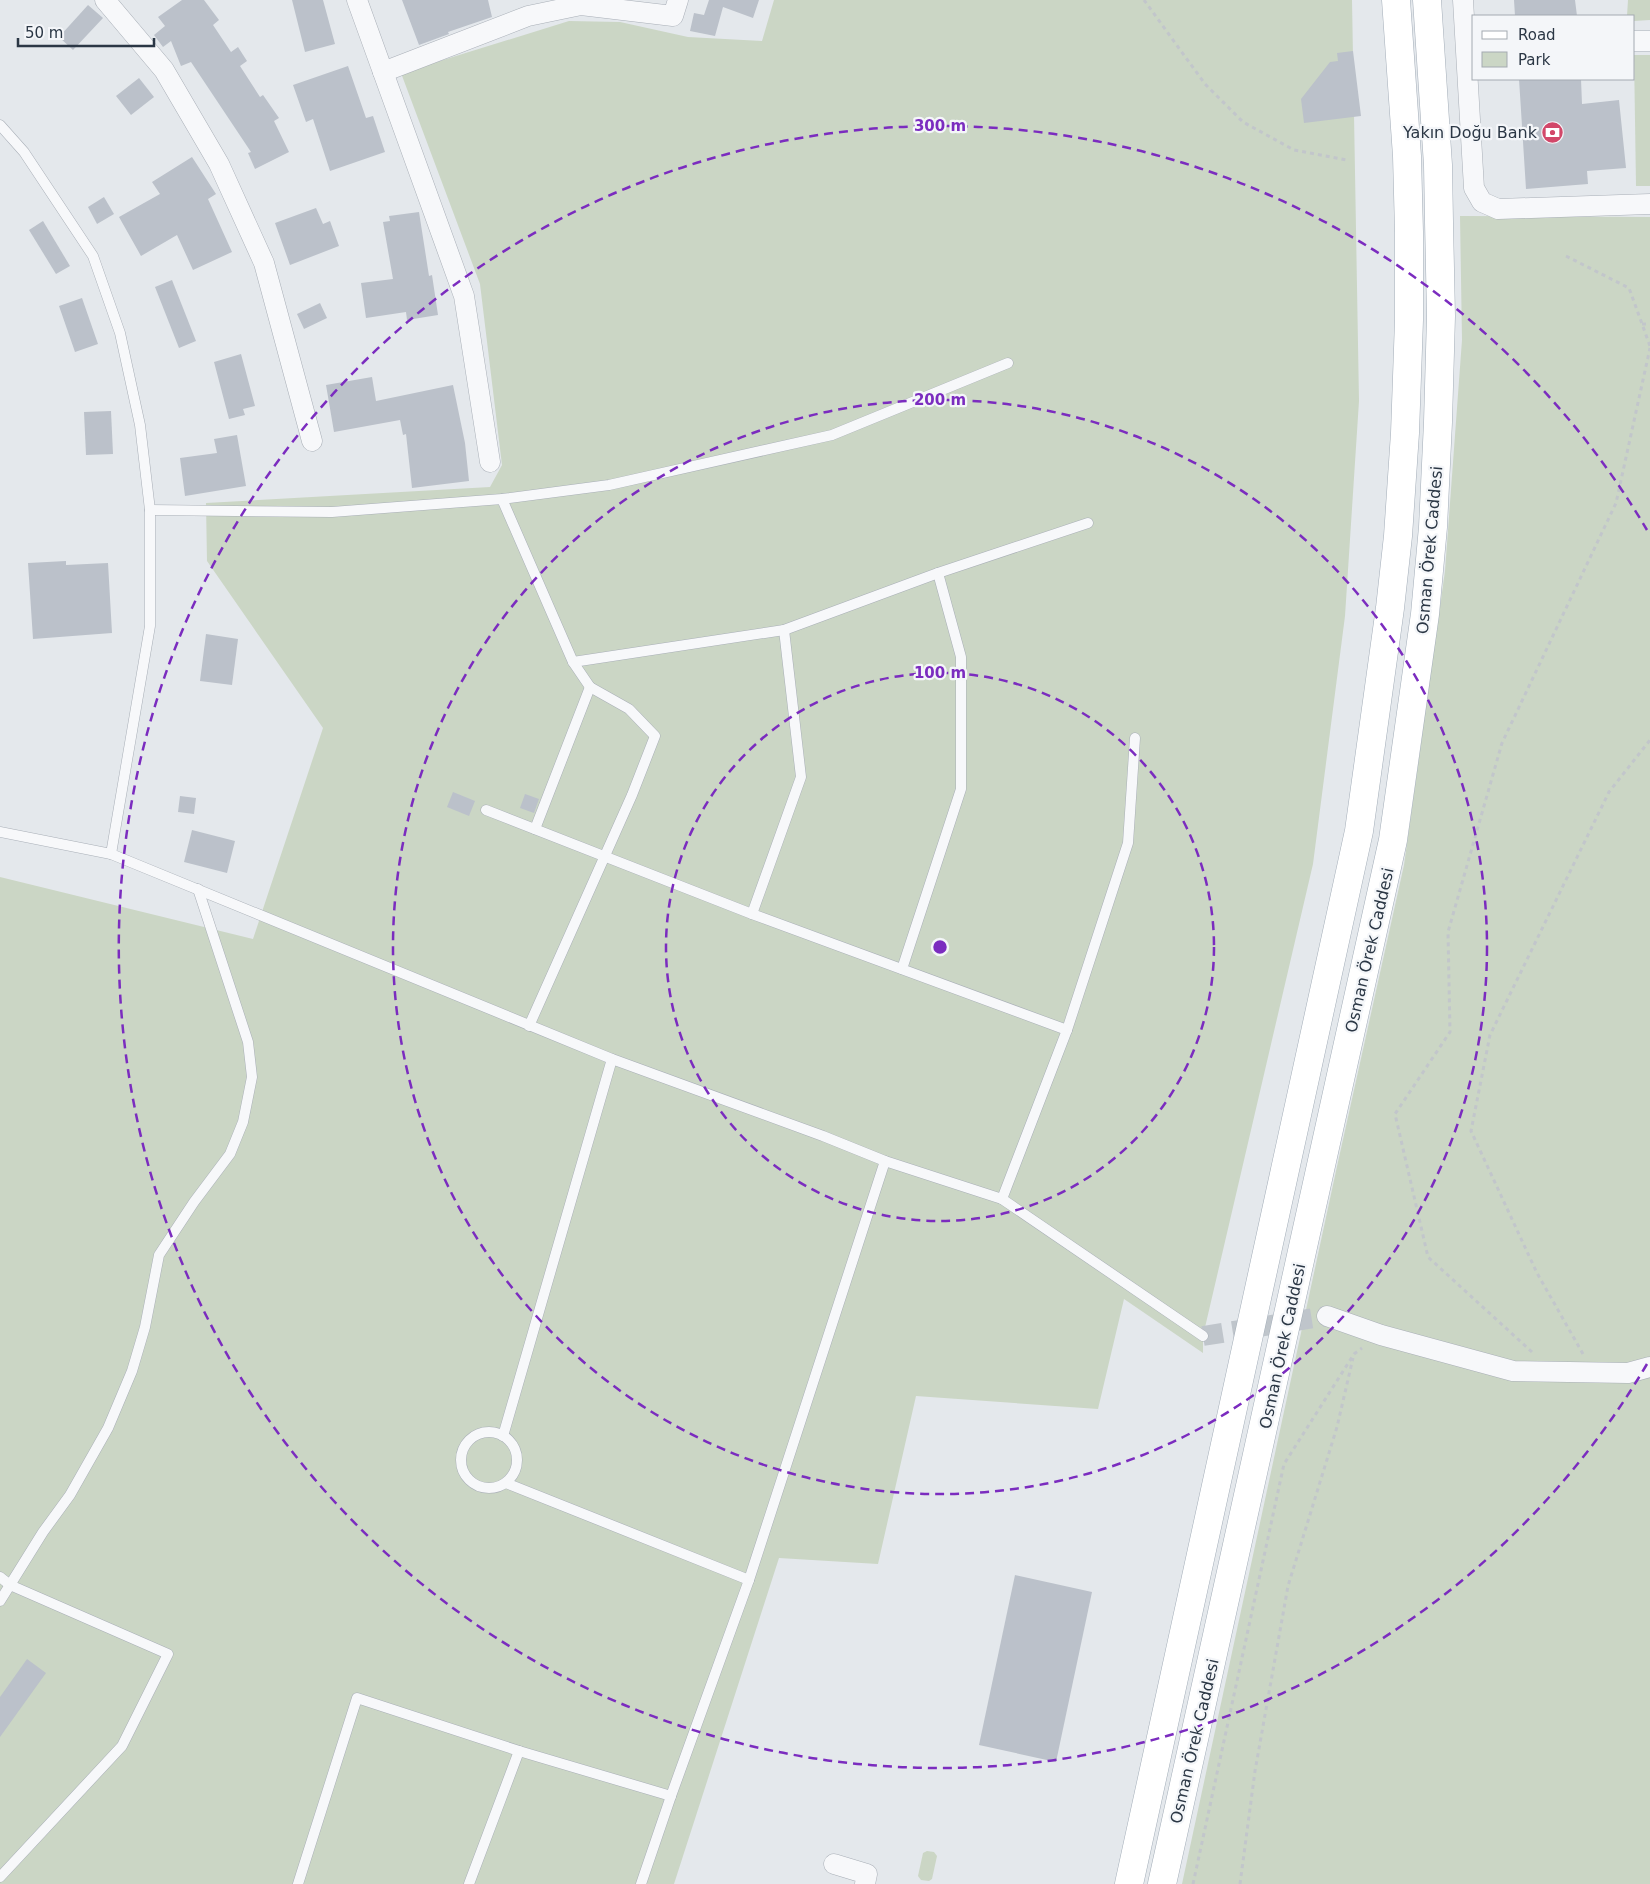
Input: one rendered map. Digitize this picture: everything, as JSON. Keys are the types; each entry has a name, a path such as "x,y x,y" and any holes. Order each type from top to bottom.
{"main road":[{"name":"Osman Örek Caddesi","path":"1129,1884 1353,860 1364,793 1390,608 1398,536 1406,424 1409,320 1408,175 1396,0"},
{"name":"Osman Örek Caddesi","path":"1162,1884 1393,840 1425,614 1433,527 1441,316 1439,212 1427,0"}],"street":[{"path":"105,0 164,70 219,164 264,263 312,441"},
{"path":"357,0 464,296 490,462"},
{"path":"383,72 528,16 581,5 673,16 678,0"},
{"path":"1463,0 1474,188 1482,202 1498,209 1650,204"},
{"path":"1635,41 1650,41"},
{"path":"1327,1316 1381,1334 1513,1371 1628,1373 1650,1367"},
{"path":"834,1864 867,1874 865,1884"}],"lane":[{"path":"0,125 24,152 93,256 120,333 140,425 150,510 150,626 111,854"},
{"path":"150,510 332,512 502,498 610,485 832,435 1008,363"},
{"path":"502,498 572,662 590,687 629,709 655,736 632,795 529,1026"},
{"path":"572,662 784,630 938,573 1088,523"},
{"path":"902,969 961,789 961,657 938,573"},
{"path":"752,914 801,777 784,630"},
{"path":"535,829 590,687"},
{"path":"1002,1199 1067,1030 1128,843 1135,738"},
{"path":"486,810 752,914 1067,1030"},
{"path":"0,832 111,854 529,1026 885,1161 1002,1199 1203,1336"},
{"path":"0,1601 43,1532 70,1496 108,1428 132,1371 145,1327 159,1255 194,1202 230,1154 243,1122 252,1076 248,1042 198,889"},
{"path":"503,1436 612,1058"},
{"path":"641,1884 749,1580 885,1161"},
{"path":"485,1432 495,1433 503,1436 510,1442 515,1450 517,1459 516,1468 506,1483 488,1489 471,1482 465,1475 461,1457 464,1448 476,1435 485,1432"},
{"path":"506,1483 749,1580"},
{"path":"0,1577 10,1585 168,1654 122,1746 0,1877"},
{"path":"298,1884 358,1698 519,1751 671,1796"},
{"path":"469,1884 519,1751"}],"path":[{"path":"1144,0 1205,84 1243,122 1294,150 1347,160"},
{"path":"1554,1372 1428,1257 1395,1114 1450,1032 1448,932 1502,742 1616,503 1650,347 1629,288 1566,256"},
{"path":"1642,324 1650,324"},
{"path":"1594,1372 1537,1273 1471,1131 1490,1035 1609,792 1650,740"},
{"path":"1193,1884 1284,1464 1354,1354 1381,1334"},
{"path":"1240,1884 1255,1771 1288,1586 1337,1426 1354,1354"}],"green space":[{"path":"774,0 1352,0 1359,401 1345,616 1313,864 1203,1336 1203,1353 1124,1299 1098,1409 916,1396 878,1564 779,1558 674,1884 0,1884 0,877 253,939 323,728 207,561 206,503 490,487 502,465 480,284 401,73 569,21 620,22 688,37 762,41"},
{"path":"1628,0 1650,0 1650,20 1635,21 1635,15 1627,15"},
{"path":"1635,55 1650,55 1650,186 1636,186"},
{"path":"1460,216 1650,217 1650,1884 1182,1884 1404,865 1445,571 1462,340"},
{"path":"927,1851 934,1852 937,1856 932,1879 929,1881 921,1880 918,1876 923,1853"}],"building":[{"path":"182,0 204,0 219,20 213,25 231,52 238,47 247,61 240,66 260,97 263,95 279,118 274,121 289,152 255,169 248,153 251,152 191,62 181,66 171,41 163,47 154,35 165,26 158,17"},
{"path":"292,0 323,0 335,44 305,52"},
{"path":"402,0 488,0 492,17 448,32 449,34 419,45"},
{"path":"709,0 759,0 753,18 723,7 715,36 690,31 694,13 704,15"},
{"path":"1514,0 1575,0 1577,15 1515,15"},
{"path":"88,5 103,18 73,50 59,37"},
{"path":"1353,51 1361,116 1304,123 1301,99 1330,62 1338,61 1337,53"},
{"path":"348,66 366,118 373,116 385,152 330,171 313,119 306,122 293,85"},
{"path":"139,78 154,97 131,115 116,96"},
{"name":"Yakın Doğu Bank","path":"1519,80 1581,80 1582,104 1619,100 1626,168 1587,171 1588,184 1526,189"},
{"path":"192,157 216,194 208,199 232,252 193,270 177,235 141,256 119,217 160,194 152,182"},
{"path":"104,197 114,214 97,224 88,207"},
{"path":"316,208 323,224 330,221 339,246 290,265 275,223"},
{"path":"419,212 429,276 432,275 438,315 407,320 406,312 366,318 361,283 393,279 383,222 390,221 389,216"},
{"path":"43,221 70,266 56,274 29,230"},
{"path":"172,280 196,341 179,348 155,287"},
{"path":"82,298 98,344 75,352 59,306"},
{"path":"320,303 327,318 304,329 297,314"},
{"path":"241,354 255,406 243,409 245,415 229,419 214,362"},
{"path":"372,377 376,401 453,385 465,443 469,481 412,488 406,434 403,435 400,420 334,432 326,385"},
{"path":"111,411 113,454 86,455 84,412"},
{"path":"237,435 246,486 185,496 180,458 217,453 214,439"},
{"path":"66,561 66,565 108,563 112,633 33,639 28,563"},
{"path":"206,634 238,639 232,685 200,681"},
{"path":"453,792 475,801 469,816 447,807"},
{"path":"525,794 539,799 534,813 520,808"},
{"path":"180,796 196,798 194,814 178,812"},
{"path":"192,830 235,841 227,873 184,862"},
{"path":"1015,1575 1092,1592 1056,1762 979,1745"},
{"path":"27,1659 46,1673 0,1737 0,1697"}],"tunnel":[{"path":"1203,1336 1327,1316"}],"place":[{"name":"Yakın Doğu Bank","path":"1553,132"}]}
